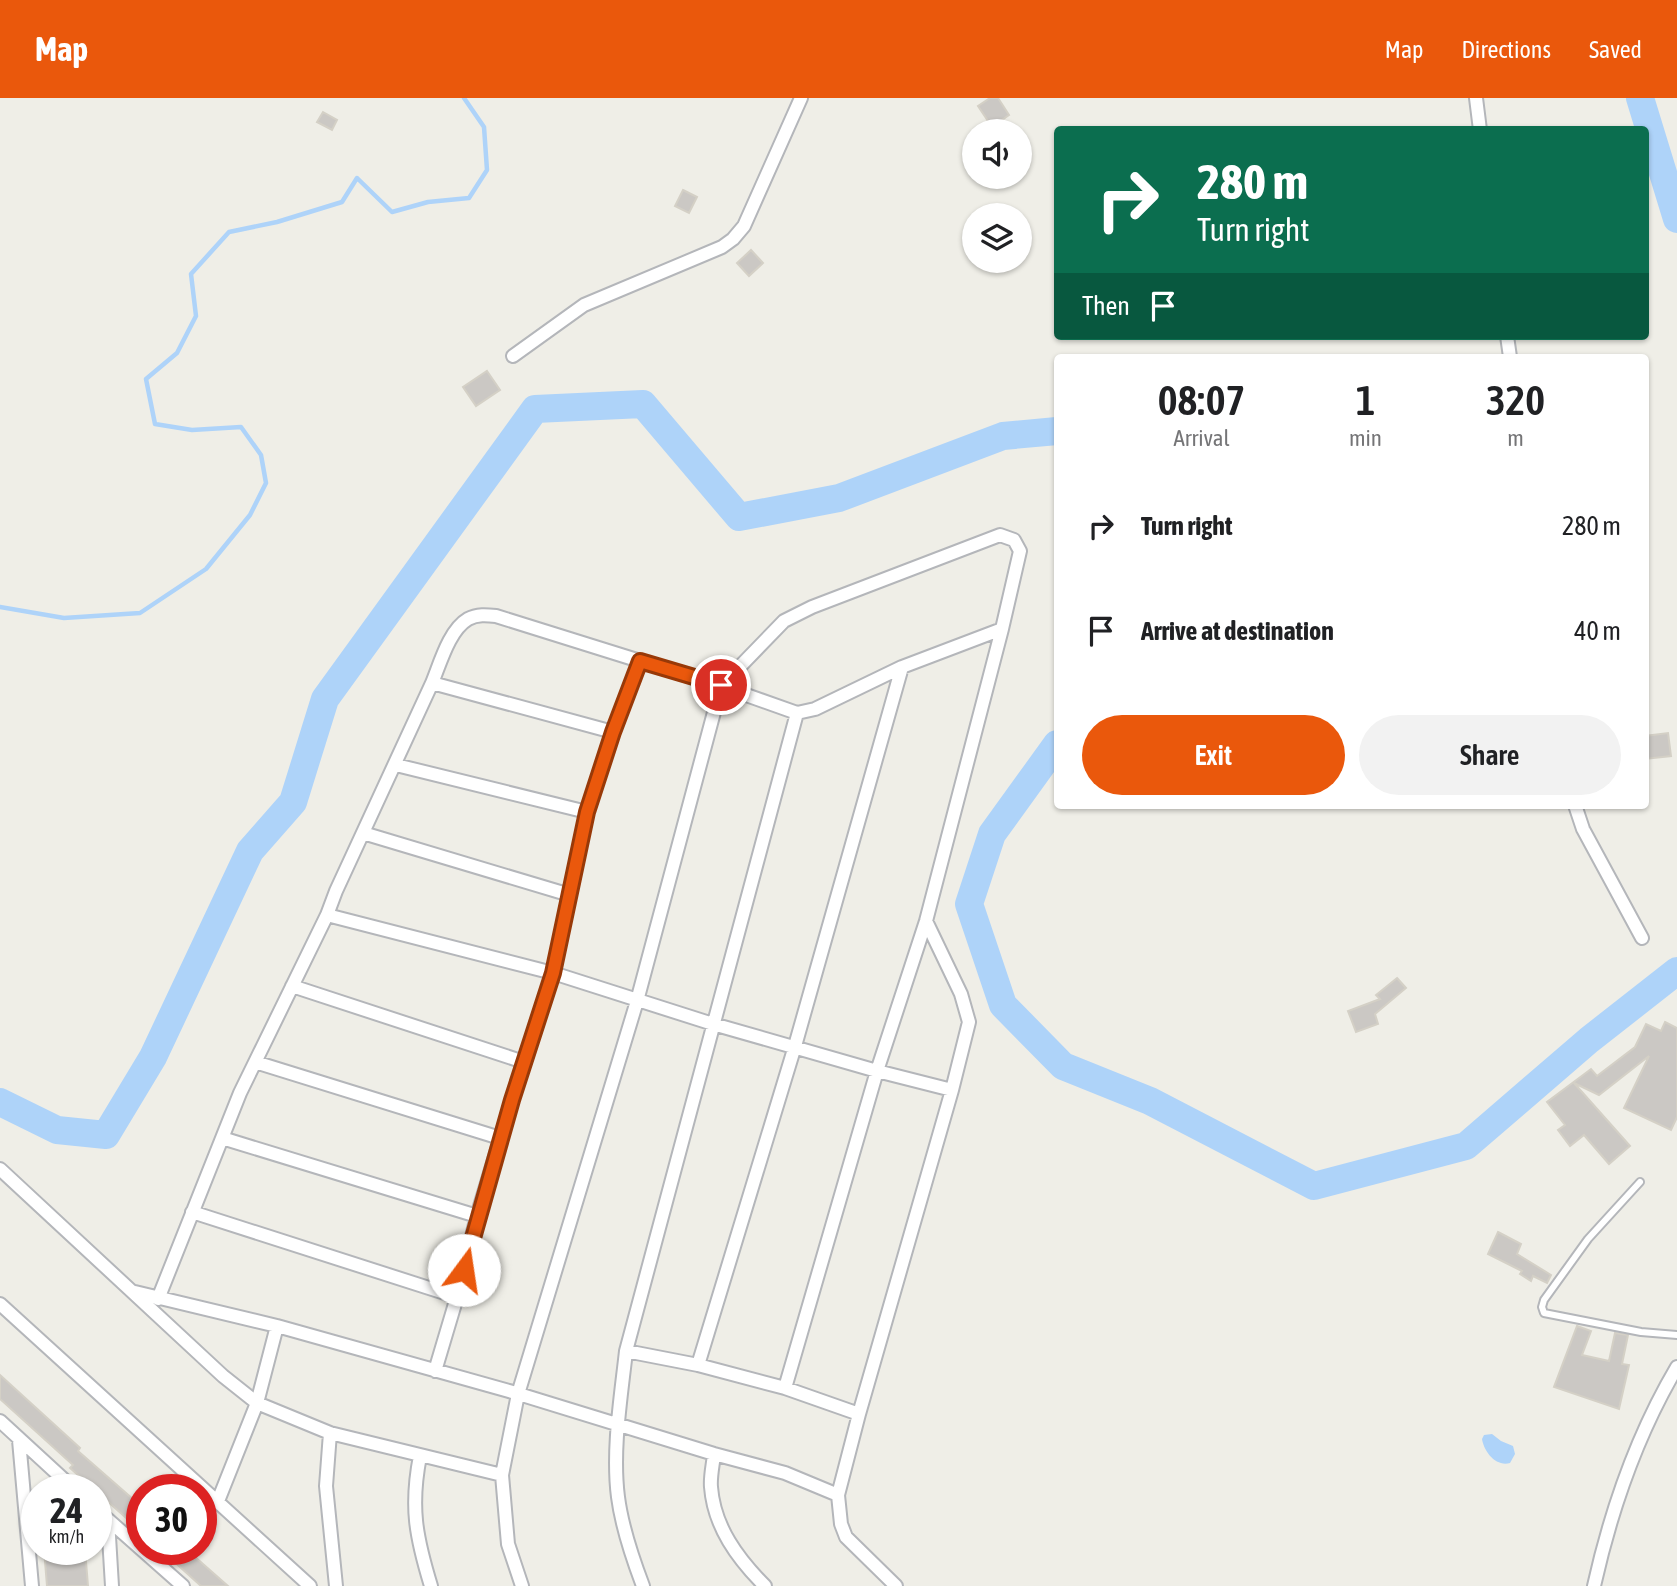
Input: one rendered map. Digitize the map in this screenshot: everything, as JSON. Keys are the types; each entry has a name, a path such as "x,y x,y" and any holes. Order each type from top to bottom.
{"street":[{"path":"513,356 584,305 722,247 733,239 744,226 801,98"},
{"path":"1476,98 1480,126"},
{"path":"522,1586 508,1544 502,1475 517,1394 637,1001 721,685 783,621 812,607 1000,534 1014,540 1020,551 1002,629 926,921 877,1071 785,1388"},
{"path":"158,1299 254,1062 327,915 453,635 467,619 480,615 496,616 721,685 797,713 815,709 902,667 1002,629"},
{"path":"435,1371 500,1138 553,973 587,812 640,661"},
{"path":"698,1365 795,1046 902,667"},
{"path":"432,683 613,732"},
{"path":"643,1586 627,1544 618,1496 618,1426 626,1350 797,713"},
{"path":"396,765 587,812"},
{"path":"1576,809 1583,829 1642,938"},
{"path":"363,833 570,895"},
{"path":"327,915 553,973 713,1024 952,1090"},
{"path":"895,1586 846,1537 841,1524 838,1495 952,1090 968,1022 961,994 926,921"},
{"path":"292,986 524,1062"},
{"path":"254,1062 500,1138"},
{"path":"222,1138 477,1216"},
{"path":"0,1169 223,1376 257,1403 330,1433 502,1475"},
{"path":"192,1212 457,1297"},
{"path":"135,1292 277,1326 517,1394 618,1426 785,1473 838,1495"},
{"path":"0,1304 310,1586"},
{"path":"218,1501 257,1403 277,1326"},
{"path":"626,1350 698,1365 785,1388 859,1414"},
{"path":"1594,1586 1629,1471 1653,1410 1677,1367"},
{"path":"0,1421 58,1474"},
{"path":"330,1433 326,1486 336,1586"},
{"path":"19,1440 32,1586"},
{"path":"714,1454 711,1487 719,1524 740,1561 765,1586"},
{"path":"420,1456 414,1488 417,1541 431,1586"},
{"path":"112,1524 183,1586"},
{"path":"111,1565 112,1586"}],"lane":[{"path":"1640,1182 1588,1239 1542,1307 1544,1313 1641,1332 1677,1335"}],"water":[{"path":"1492,1434 1513,1446 1515,1454 1510,1463 1496,1461 1485,1449 1482,1439 1484,1435"}],"building":[{"path":"990,98 998,98 1009,115 1003,119 987,119 978,106"},
{"path":"323,112 337,120 332,130 317,122"},
{"path":"683,190 697,197 689,213 675,206"},
{"path":"751,250 763,263 749,276 737,263"},
{"path":"487,371 500,390 476,406 463,387"},
{"path":"1668,733 1671,756 1649,759 1649,735"},
{"path":"1397,978 1406,988 1375,1014 1378,1024 1356,1032 1348,1011 1380,999 1376,995"},
{"path":"1665,1022 1677,1028 1677,1117 1671,1130 1624,1108 1649,1056 1599,1095 1574,1083 1630,1146 1609,1164 1584,1135 1570,1146 1558,1130 1565,1125 1547,1102 1591,1069 1597,1076 1635,1047 1646,1024 1661,1031"},
{"path":"1498,1232 1521,1244 1517,1254 1551,1275 1547,1283 1533,1276 1531,1281 1520,1274 1522,1271 1488,1254"},
{"path":"1577,1326 1591,1331 1582,1355 1609,1361 1615,1333 1628,1335 1622,1364 1629,1365 1619,1409 1554,1387"},
{"path":"0,1375 80,1448 78,1451 104,1474 77,1474 70,1468 73,1465 0,1399"},
{"path":"112,1481 126,1493 126,1518 112,1505"},
{"path":"45,1565 86,1565 88,1586 47,1586"},
{"path":"178,1565 204,1565 228,1586 201,1586"}],"waterway":[{"path":"0,607 64,618 140,613 206,569 250,515 266,483 261,455 241,427 192,430 155,424 146,379 177,353 196,316 191,274 229,232 277,222 342,202 357,178 392,212 428,202 469,198 487,170 484,127 464,98"},
{"path":"1640,98 1649,126"},
{"path":"1649,127 1677,219"},
{"path":"0,1102 57,1130 106,1135 153,1057 250,851 293,802 325,699 535,409 643,404 739,517 839,498 1003,436 1054,431"},
{"path":"1054,748 992,834 969,904 1003,1005 1063,1066 1150,1101 1314,1186 1466,1146 1589,1040 1677,971"}],"route":[{"path":"464,1270 477,1216 553,973 587,812 640,661 721,685"}]}
